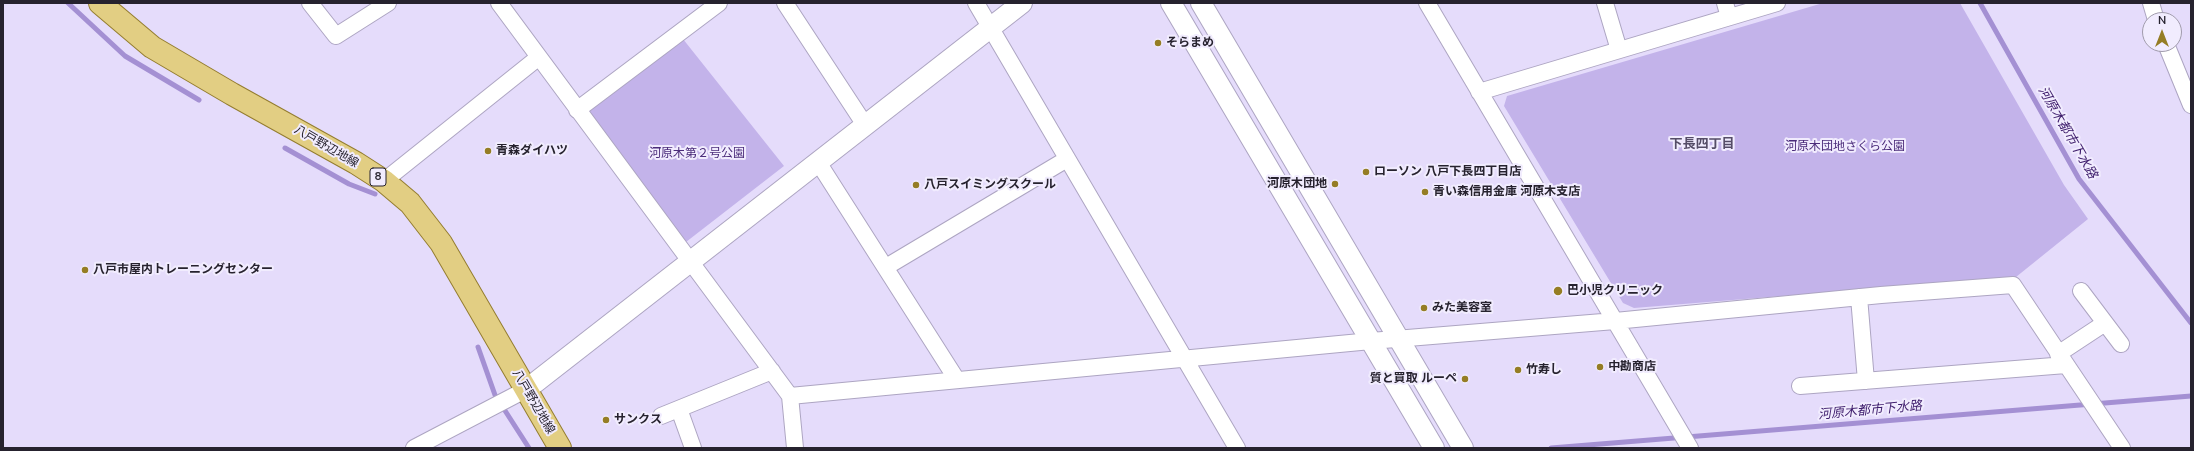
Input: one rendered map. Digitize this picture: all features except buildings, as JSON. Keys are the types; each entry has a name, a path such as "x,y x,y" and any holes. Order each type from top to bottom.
{"main road":[{"name":"八戸野辺地線","path":"100,3 152,47 384,181 410,203 441,243 560,448"}],"street":[{"path":"310,3 336,36 388,3"},
{"path":"499,3 790,396 795,448"},
{"path":"577,110 719,3"},
{"path":"785,3 865,125"},
{"path":"976,3 1237,448"},
{"path":"414,448 527,389 1022,3"},
{"path":"1171,3 1434,448"},
{"path":"1201,3 1463,448"},
{"path":"1427,3 1690,448"},
{"path":"1605,3 1619,50"},
{"path":"1479,92 1619,50 1727,10 1777,3"},
{"path":"2169,52 2191,105"},
{"path":"384,181 539,57"},
{"path":"886,267 1067,159"},
{"path":"818,162 957,380"},
{"path":"790,396 1185,360 1371,341 1615,321 1859,297 2013,285 2122,448"},
{"path":"2081,291 2121,344"},
{"path":"1859,297 1866,381"},
{"path":"1800,386 1866,381 2062,359 2105,323"},
{"path":"661,416 772,371"},
{"path":"679,408 693,448"}],"green space":[{"name":"河原木団地さくら公園","path":"1823,3 1960,3 2064,185 2088,219 2016,277 1634,308 1623,303 1504,106 1507,96"},
{"name":"河原木第２号公園","path":"683,39 784,166 686,242 588,111"}],"waterway":[{"path":"68,3 125,56 199,100"},
{"name":"河原木都市下水路","path":"1980,3 2079,179 2191,323"},
{"path":"285,148 349,184 375,194"},
{"path":"478,347 495,395 529,448"},
{"name":"河原木都市下水路","path":"1551,448 2191,396"}],"place":[{"name":"そらまめ","path":"1158,43"},
{"name":"青森ダイハツ","path":"488,151"},
{"name":"ローソン 八戸下長四丁目店","path":"1366,172"},
{"name":"河原木団地","path":"1335,184"},
{"name":"八戸スイミングスクール","path":"916,185"},
{"name":"青い森信用金庫 河原木支店","path":"1425,192"},
{"name":"八戸市屋内トレーニングセンター","path":"85,270"},
{"name":"巴小児クリニック","path":"1558,291"},
{"name":"みた美容室","path":"1424,308"},
{"name":"中勘商店","path":"1600,367"},
{"name":"竹寿し","path":"1518,370"},
{"name":"質と買取 ルーペ","path":"1465,379"},
{"name":"サンクス","path":"606,420"}],"district":[{"name":"下長四丁目","path":"1702,145"}]}
